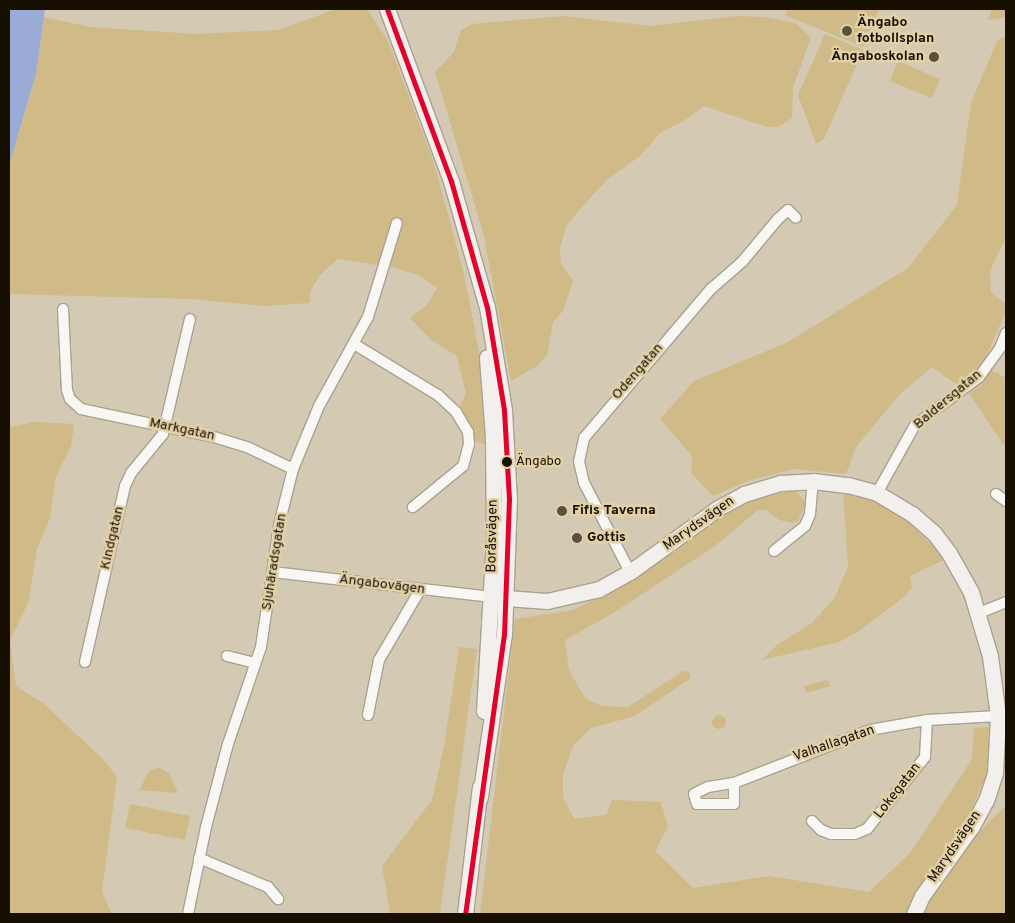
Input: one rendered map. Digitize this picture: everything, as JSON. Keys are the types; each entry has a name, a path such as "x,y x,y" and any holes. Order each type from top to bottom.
{"main road":[{"name":"Boråsvägen","path":"382,9 396,35"},
{"name":"Boråsvägen","path":"387,9 451,181 478,276 493,436 498,598 480,797 465,914"},
{"name":"Marydsvägen","path":"498,598 565,598 599,589 630,572 718,508 744,494 780,483 813,481 848,484 877,493 912,514 934,532 966,580 979,613 994,674 998,716 996,773 986,800 972,826 922,896 914,914"}],"street":[{"name":"Odengatan","path":"630,572 584,483 579,462 584,438 711,289 742,262 778,219 788,210 796,218"},
{"name":"Sjuhäradsgatan","path":"188,914 199,858 228,744 255,663 273,572 279,525 293,469 319,406 354,344 374,299 397,223"},
{"name":"Markgatan","path":"63,309 70,399 81,409 165,426 247,447 293,469"},
{"name":"Kindgatan","path":"85,662 125,486 142,458 157,444 165,426 190,319"},
{"name":"Baldersgatan","path":"877,493 915,425 979,377 1000,348 1006,333"},
{"path":"354,344 438,395 456,412 468,432 469,444 463,466 413,507"},
{"path":"774,551 805,526 810,514 813,481"},
{"path":"996,494 1006,501"},
{"name":"Ängabovägen","path":"273,572 498,598"},
{"path":"368,715 379,660 420,590"},
{"path":"979,613 1006,602"},
{"path":"227,656 255,663"},
{"name":"Valhallagatan","path":"734,783 870,730 926,720 998,716"},
{"name":"Lokegatan","path":"812,822 831,834 855,834 867,829 925,757 926,720"},
{"path":"199,858 268,887 278,899"}],"shaded area":[{"path":"336,9 367,9 388,41 434,163 464,274 479,352 485,444 463,438 455,419 466,393 457,356 431,340 410,318 427,305 437,288 420,276 393,267 338,259 320,275 311,290 309,303 265,306 191,299 9,294 9,165 36,74 44,17 90,27 197,34 278,30"},
{"name":"Ängabo fotbollsplan","path":"787,9 879,9 864,47 785,15"},
{"path":"992,9 1006,9 1006,17 988,20"},
{"path":"564,16 650,26 737,16 764,17 795,23 811,37 793,88 792,118 779,127 767,127 704,106 685,120 660,133 640,156 608,179 580,209 566,227 560,248 561,264 573,281 563,311 553,322 547,355 537,366 511,381 484,236 435,72 454,52 461,30 472,24"},
{"path":"825,34 863,50 824,139 816,144 798,95"},
{"path":"1006,35 1006,237 990,271 991,293 1006,304 1006,311 983,364 960,387 932,367 899,395 856,447 846,474 794,469 750,480 713,496 691,473 692,456 660,419 694,381 786,343 908,268 957,205 971,103 997,41"},
{"path":"898,61 940,79 932,98 890,81"},
{"path":"991,370 1006,378 1005,447 969,393 982,384"},
{"path":"36,422 74,424 71,447 56,476 50,518 37,548 29,601 10,640 16,686 45,705 103,759 117,777 102,892 112,914 9,914 9,427"},
{"path":"843,489 868,496 901,515 946,559 910,576 912,588 905,596 858,632 839,642 762,660 777,645 812,623 835,597 848,566"},
{"path":"795,490 806,503 798,521 792,523 779,520 766,510 758,510 715,546 615,612 565,640 569,670 585,698 602,706 628,707 683,671 689,672 691,678 635,716 591,728 573,746 563,775 563,797 574,819 606,815 612,800 661,802 668,827 655,851 693,888 769,876 869,892 911,852 972,759 974,728 991,727 989,770 959,837 969,843 1006,805 1006,914 480,914 515,619 573,610 631,581 712,522 753,500"},
{"path":"459,647 477,649 440,914 390,914 382,866 432,800 445,741"},
{"path":"827,680 831,686 806,693 804,686"},
{"path":"719,715 724,717 726,722 724,727 719,729 714,727 712,722 714,717"},
{"path":"160,768 169,773 178,793 139,790 150,770"},
{"path":"130,804 190,816 185,840 125,828"}],"water":[{"path":"9,9 45,9 36,74 9,165"}],"transit line":[{"path":"387,9 451,181 487,307 504,410 509,499 504,634 465,914"}],"place":[{"name":"Ängabo fotbollsplan","path":"847,31"},
{"name":"Ängaboskolan","path":"934,57"},
{"name":"Ängabo","path":"507,462"},
{"name":"Fifis Taverna","path":"562,511"},
{"name":"Gottis","path":"577,538"}]}
